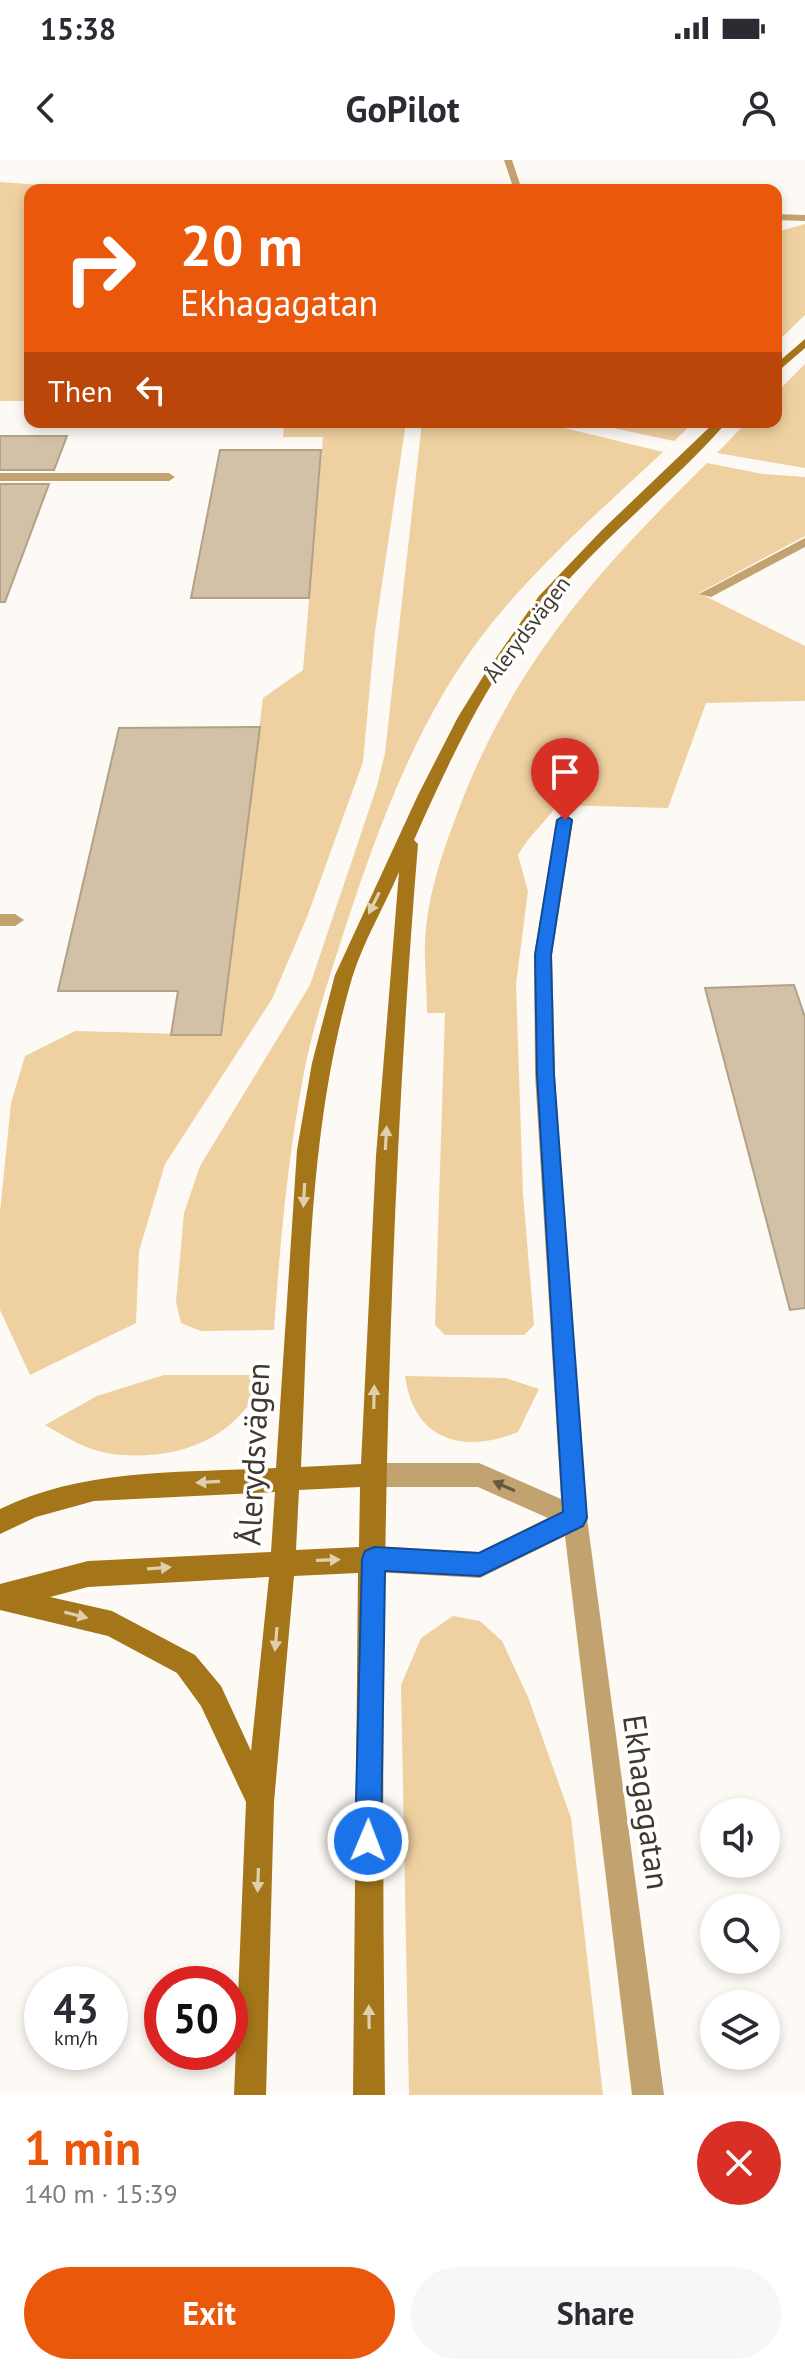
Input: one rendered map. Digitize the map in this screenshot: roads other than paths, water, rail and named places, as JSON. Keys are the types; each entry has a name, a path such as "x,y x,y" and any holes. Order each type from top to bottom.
{"main road":[{"path":"782,364 805,342"},
{"name":"Ålerydsvägen","path":"250,2095 260,1802 283,1562 307,1150 322,1063 344,975 373,905 411,834 465,717 544,599 606,533 715,428"},
{"name":"Ålerydsvägen","path":"369,2095 367,1869 373,1475 391,1034 411,834"},
{"path":"0,1522 32,1506 94,1489 373,1475"},
{"path":"0,1598 88,1574 374,1559"},
{"path":"0,1598 112,1624 186,1664 211,1696 260,1802"}],"street":[{"path":"508,160 516,184"},
{"path":"782,217 805,218"},
{"path":"0,477 169,477"},
{"path":"706,594 805,542"},
{"name":"Ekhagagatan","path":"565,820 543,955 546,1090 575,1518 648,2095"},
{"path":"373,1475 479,1475 575,1518"},
{"path":"374,1559 480,1565 575,1518"}]}
